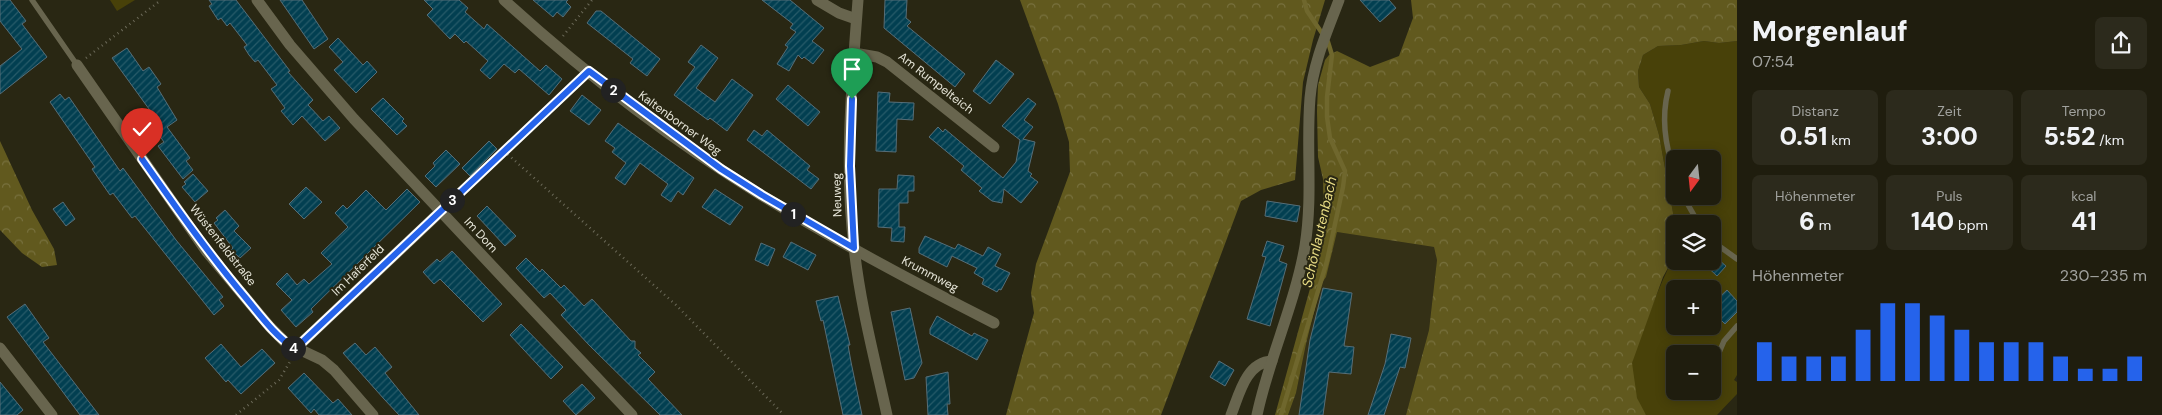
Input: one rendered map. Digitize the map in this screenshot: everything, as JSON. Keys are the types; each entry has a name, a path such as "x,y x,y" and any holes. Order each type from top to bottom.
{"street":[{"name":"Im Dom","path":"257,0 316,77 440,212 632,415"},
{"name":"Kaltenborner Weg","path":"504,0 589,71 721,169 769,200 854,248"},
{"path":"817,0 839,13 856,19"},
{"name":"Neuweg","path":"858,0 850,166 854,248 865,312 887,415"},
{"path":"1257,415 1293,296 1303,254 1310,182 1308,122 1310,96 1318,54 1339,0"},
{"name":"Am Rumpelteich","path":"854,53 877,57 887,62 994,147"},
{"name":"Wüstenfeldstraße","path":"77,65 207,252 270,327 286,343 295,349 322,360 334,370 373,415"},
{"name":"Im Haferfeld","path":"295,349 440,212"},
{"name":"Krummweg","path":"854,248 994,323"},
{"path":"0,348 52,415"},
{"path":"1231,415 1248,375 1261,363 1272,361"}],"lane":[{"path":"32,0 77,65"},
{"path":"1668,90 1664,107 1664,127 1670,150"},
{"path":"1721,247 1737,259"},
{"path":"1721,348 1724,341 1737,326"}],"path":[{"path":"77,65 161,0"},
{"path":"556,44 592,0"},
{"path":"440,212 589,71"},
{"path":"504,151 676,305 784,415"},
{"path":"236,415 284,374 295,349"}],"shaded area":[{"path":"110,0 135,0 117,11"},
{"path":"1704,41 1719,43 1737,41 1737,375 1734,380 1737,382 1737,394 1717,415 1646,415 1642,410 1633,383 1632,363 1635,350 1668,270 1721,270 1721,215 1673,215 1672,205 1721,205 1721,150 1666,150 1666,174 1659,135 1650,104 1639,87 1638,71 1643,55 1658,46"},
{"path":"1337,232 1434,247 1437,260 1429,330 1406,415 1288,415 1296,393 1306,344"}],"green space":[{"path":"1020,0 1325,0 1303,82 1295,180 1261,190 1241,201 1161,415 1006,415 1034,313 1031,293 1036,264 1070,172 1069,142 1058,104"},
{"path":"1411,0 1737,0 1737,41 1719,43 1704,41 1658,46 1643,55 1638,71 1639,87 1650,104 1659,135 1666,174 1666,205 1672,205 1673,215 1666,215 1667,270 1632,363 1637,398 1646,415 1406,415 1429,330 1437,260 1434,247 1337,232 1326,277 1321,284 1296,393 1288,415 1275,415 1324,238 1323,179 1318,157 1317,111 1318,85 1325,60 1329,55 1337,51 1370,67 1399,56 1413,18"},
{"path":"0,141 32,210 54,249 57,265 42,267 22,253 0,230"}],"building":[{"path":"0,0 10,0 26,21 22,24 47,57 0,94 0,66 22,49 0,21"},
{"path":"209,0 236,0 290,71 288,72 313,100 308,105 323,121 329,116 340,128 325,141 302,116 293,125 281,111 285,108 271,89 277,85 258,60 255,62 249,55 244,47 247,45 230,23 227,26 221,18 218,20 209,6 212,4"},
{"path":"280,0 302,0 328,39 314,49"},
{"path":"424,0 459,0 468,8 465,12 484,29 487,24 540,71 546,65 562,79 549,95 519,69 515,73 504,64 490,79 480,70 488,61 466,41 464,43 455,34 450,39 427,15 433,9"},
{"path":"533,0 568,0 566,2 571,7 563,17 557,12 553,17"},
{"path":"762,0 790,0 824,28 812,41 824,50 813,64 798,55 789,71 777,64 788,47 785,45 796,32 790,28 793,24"},
{"path":"885,0 907,0 906,18 911,22 907,26 965,74 955,87 884,28"},
{"path":"1360,0 1389,0 1396,8 1380,22"},
{"path":"596,11 601,11 660,59 647,76 630,63 633,59 587,23"},
{"path":"338,38 363,65 367,61 377,72 356,93 334,70 343,62 329,47"},
{"path":"701,45 718,58 696,88 715,102 732,79 753,95 727,131 710,118 708,120 674,95 695,67 688,62"},
{"path":"127,48 143,71 149,67 161,84 157,87 177,120 167,127 190,158 186,161 193,170 183,179 158,146 164,142 151,124 157,120 112,58"},
{"path":"996,60 1014,74 990,104 973,91"},
{"path":"788,85 820,112 808,126 776,99"},
{"path":"878,92 890,93 889,102 914,103 913,120 897,119 896,152 876,151"},
{"path":"60,94 65,100 69,97 120,171 123,168 176,240 223,297 219,300 224,306 214,315 135,216 132,218 113,193 110,195 92,169 95,167 50,102"},
{"path":"582,95 601,110 589,125 570,111"},
{"path":"383,98 404,119 402,121 407,126 397,135 371,109"},
{"path":"1028,98 1036,104 1024,120 1033,127 1023,139 1035,142 1028,171 1032,174 1030,176 1038,182 1021,203 1004,189 1002,203 992,201 979,191 982,188 961,170 964,166 929,137 938,127 943,132 945,129 1003,178 1016,162 1020,140 1002,126"},
{"path":"618,123 694,178 683,195 678,191 671,202 661,195 668,184 640,163 625,185 615,178 626,163 612,152 615,148 605,141"},
{"path":"754,130 762,136 767,130 810,166 807,170 819,179 811,189 747,140"},
{"path":"489,141 497,149 470,176 462,168"},
{"path":"446,150 460,164 436,187 425,176 435,166 433,163"},
{"path":"193,174 208,191 195,202 182,187 186,184 184,182"},
{"path":"898,175 914,176 914,191 908,191 908,203 899,203 899,227 905,227 904,242 891,241 892,228 878,227 879,189 897,189"},
{"path":"306,187 322,202 304,219 289,204"},
{"path":"407,189 420,202 311,309 313,312 296,327 281,310 292,300 276,284 287,273 297,285 304,279 309,284 332,264 321,253 348,227 335,213 343,205 347,209 366,190 386,210"},
{"path":"715,189 743,207 730,225 702,207"},
{"path":"1267,201 1300,206 1297,222 1265,216"},
{"path":"63,202 75,219 66,226 53,209"},
{"path":"487,206 516,236 505,246 477,216"},
{"path":"225,210 239,226 234,231 251,248 240,258 231,250 233,248 214,223 218,220 216,218"},
{"path":"925,236 955,249 958,244 983,256 988,247 1001,254 995,266 1010,273 1001,290 999,289 997,292 982,284 984,279 974,273 977,268 952,256 947,267 919,253 919,248"},
{"path":"1267,241 1284,246 1279,261 1287,264 1270,326 1247,319 1266,257 1262,256"},
{"path":"791,242 816,255 808,270 783,257"},
{"path":"761,243 775,249 768,266 755,260"},
{"path":"452,251 502,304 483,322 440,279 434,284 423,272 437,259 440,262"},
{"path":"526,258 540,272 542,269 561,288 564,285 584,306 592,299 631,341 635,341 635,348 641,353 638,355 655,372 648,379 682,415 660,415 589,345 561,315 566,310 550,293 544,298 516,268"},
{"path":"1721,262 1726,266 1717,276 1711,270 1721,270"},
{"path":"1323,288 1352,293 1344,346 1354,347 1351,374 1329,372 1323,415 1299,415 1310,340"},
{"path":"1727,290 1737,301 1737,312 1725,324 1721,320 1721,296"},
{"path":"838,296 850,345 848,345 862,415 843,415 823,320 821,321 816,301"},
{"path":"25,304 49,338 43,342 99,415 80,415 7,317"},
{"path":"910,308 922,363 914,378 905,380 891,312"},
{"path":"937,316 972,336 974,333 988,340 977,360 930,334 930,329"},
{"path":"521,324 563,367 551,379 510,335"},
{"path":"1391,334 1411,338 1405,368 1400,367 1384,415 1368,415 1385,364"},
{"path":"355,343 366,355 375,347 392,367 385,373 419,415 399,415 343,353"},
{"path":"221,344 241,367 262,349 275,363 241,394 228,380 226,382 205,358"},
{"path":"1219,361 1234,370 1225,386 1210,377"},
{"path":"948,372 950,404 947,404 948,415 928,415 926,377"},
{"path":"304,373 333,403 338,399 352,415 319,415 314,409 311,413 288,388"},
{"path":"0,382 23,410 17,415 0,415"},
{"path":"582,384 595,398 576,415 563,401"}],"waterway":[{"name":"Schönlautenbach","path":"1281,415 1327,261 1345,171 1330,138 1327,117 1327,97 1332,55 1328,42 1307,11 1304,0"}],"route":[{"path":"142,159 207,252 270,327 295,349 589,71 620,96 721,169 807,222 854,248 850,166 852,99"}]}
